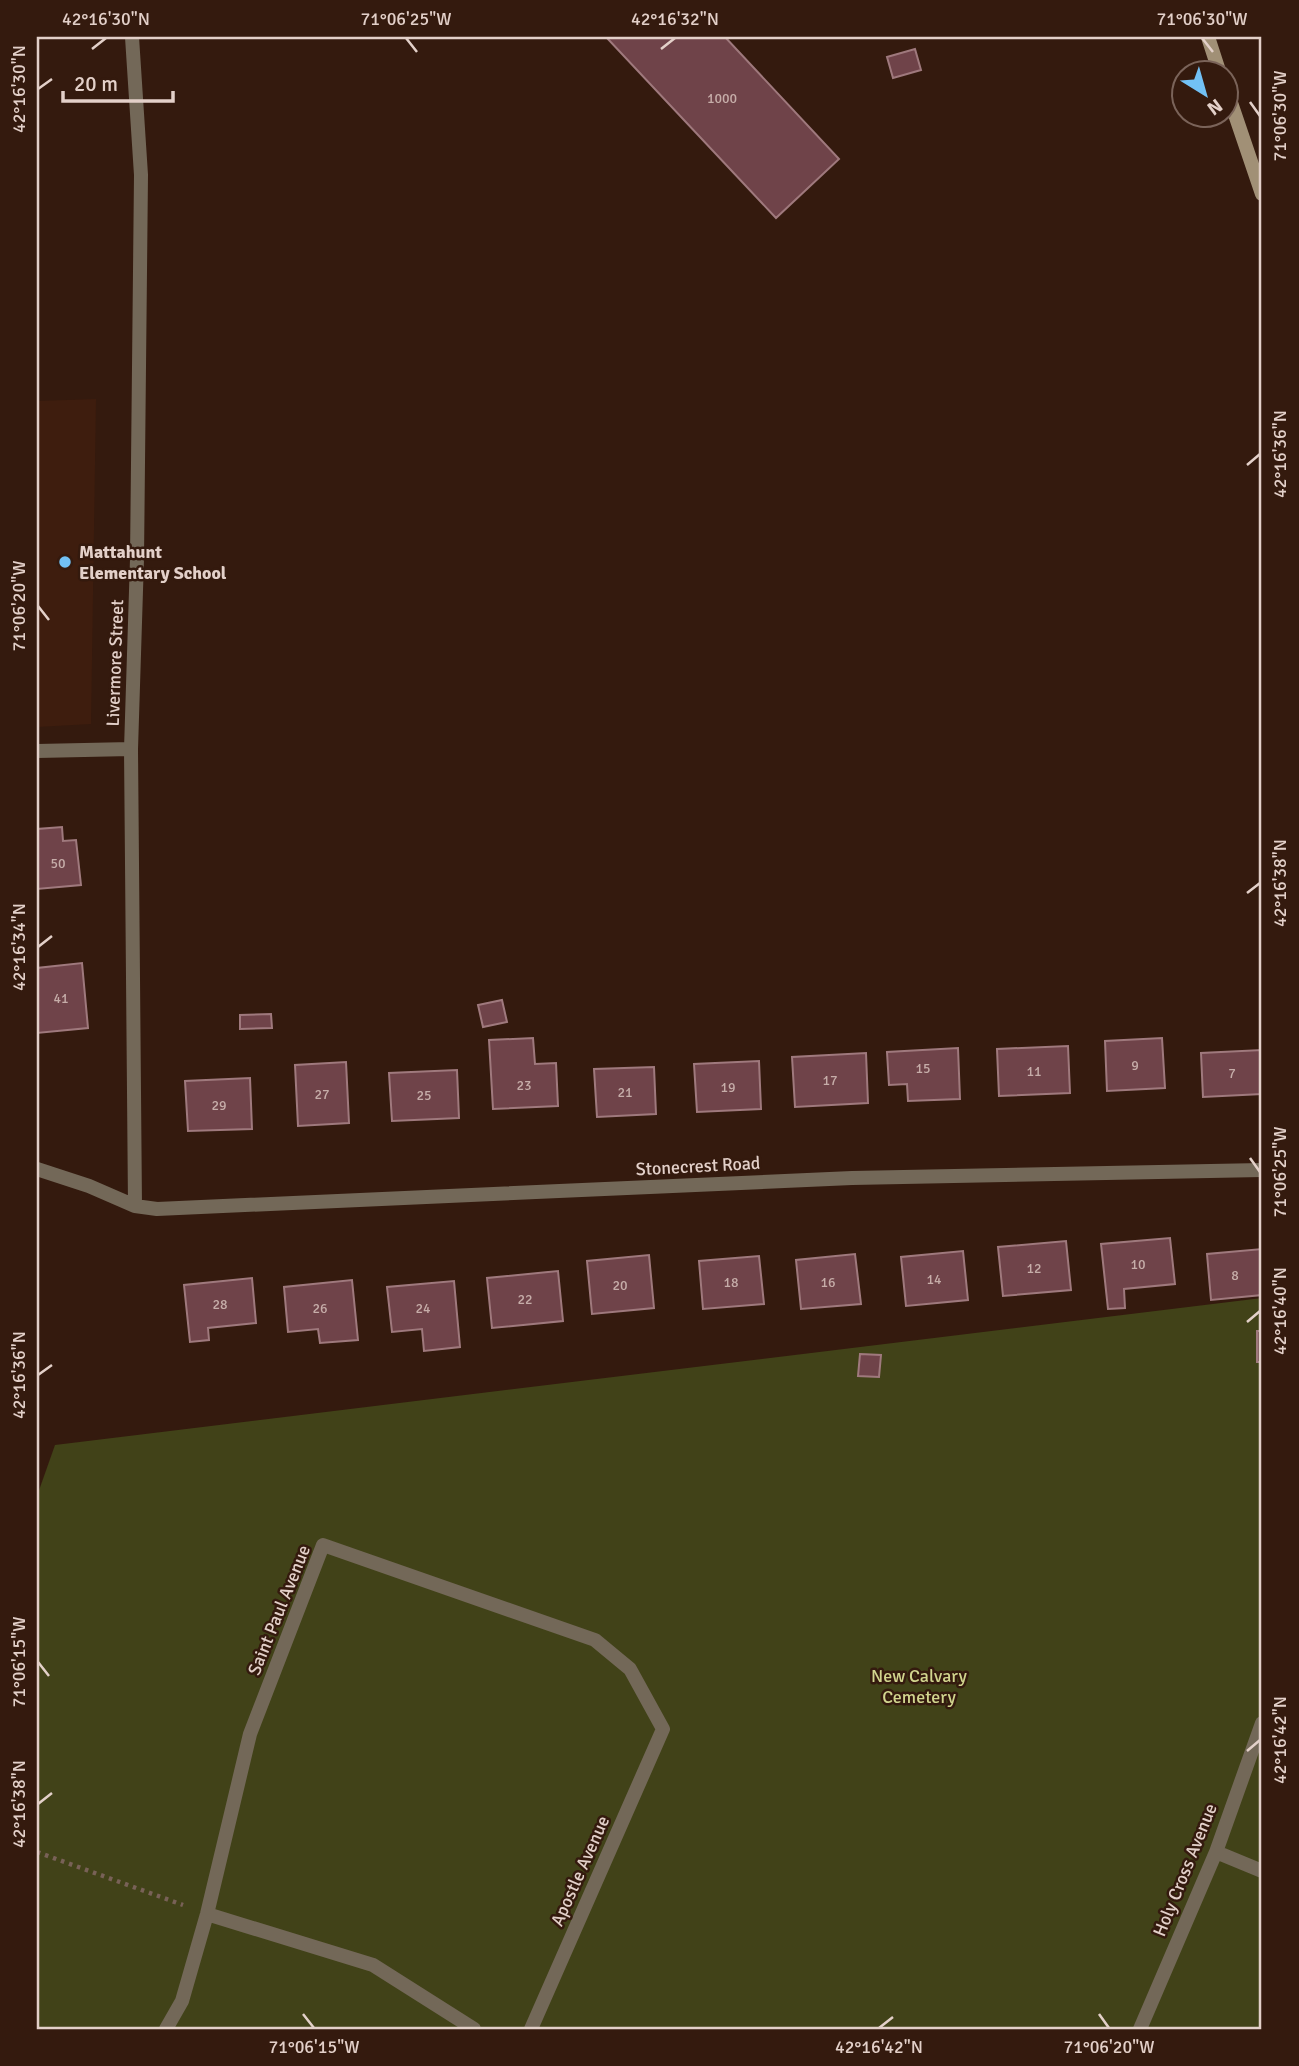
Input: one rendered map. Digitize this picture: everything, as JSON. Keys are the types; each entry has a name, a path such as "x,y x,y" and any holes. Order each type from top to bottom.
{"main road":[{"path":"1208,37 1215,60"},
{"path":"1240,129 1262,194"}],"street":[{"name":"Livermore Street","path":"132,37 141,175 137,559 131,749 135,1206"},
{"path":"37,751 131,749"},
{"name":"Stonecrest Road","path":"37,1169 89,1186 135,1206 158,1209 852,1178 1262,1170"},
{"name":"Saint Paul Avenue","path":"166,2029 182,2001 250,1734 323,1545 595,1640 630,1669 663,1728"},
{"name":"Holy Cross Avenue","path":"1140,2029 1216,1852 1262,1723"},
{"name":"Apostle Avenue","path":"531,2029 663,1728"},
{"path":"1216,1852 1262,1871"},
{"path":"206,1914 373,1965 474,2029"}],"path":[{"path":"37,1852 206,1914"}],"shaded area":[{"name":"Mattahunt Elementary School","path":"96,399 91,724 37,727 37,401"}],"green space":[{"name":"New Calvary Cemetery","path":"1262,1298 1262,2029 37,2029 37,1496 55,1445"}],"building":[{"path":"606,37 725,37 839,159 776,218"},
{"path":"915,49 921,70 893,78 887,57"},
{"path":"62,827 63,841 76,840 81,885 37,889 37,829"},
{"path":"82,963 88,1028 37,1033 37,968"},
{"path":"502,1000 507,1022 483,1027 478,1005"},
{"path":"271,1014 272,1028 240,1029 240,1015"},
{"path":"533,1038 535,1064 556,1063 558,1106 493,1109 489,1040"},
{"path":"1162,1038 1165,1088 1107,1091 1105,1041"},
{"path":"1068,1046 1070,1093 999,1096 997,1049"},
{"path":"958,1048 960,1099 908,1101 907,1084 889,1085 887,1052"},
{"path":"1262,1050 1262,1094 1203,1097 1201,1053"},
{"path":"866,1053 868,1103 795,1107 792,1057"},
{"path":"759,1061 761,1109 697,1112 694,1064"},
{"path":"346,1062 349,1123 298,1126 295,1065"},
{"path":"654,1067 656,1114 597,1117 594,1069"},
{"path":"457,1070 459,1118 392,1121 389,1073"},
{"path":"250,1078 252,1129 188,1131 185,1081"},
{"path":"1170,1238 1175,1284 1124,1289 1125,1308 1108,1309 1101,1244"},
{"path":"1066,1241 1071,1290 1003,1296 998,1247"},
{"path":"1262,1249 1262,1295 1211,1300 1207,1254"},
{"path":"963,1251 968,1300 906,1306 901,1257"},
{"path":"855,1254 861,1304 801,1309 796,1260"},
{"path":"649,1255 654,1308 592,1314 587,1261"},
{"path":"759,1256 764,1304 703,1309 699,1261"},
{"path":"558,1271 563,1321 492,1328 487,1278"},
{"path":"252,1278 256,1323 208,1328 209,1340 190,1342 184,1285"},
{"path":"352,1280 358,1340 320,1343 318,1329 288,1332 284,1287"},
{"path":"454,1281 460,1347 424,1351 422,1329 392,1332 387,1287"},
{"path":"1257,1331 1262,1331 1262,1362 1257,1362"},
{"path":"860,1354 881,1355 879,1377 858,1376"}],"place":[{"name":"Mattahunt Elementary School","path":"65,562"}]}
